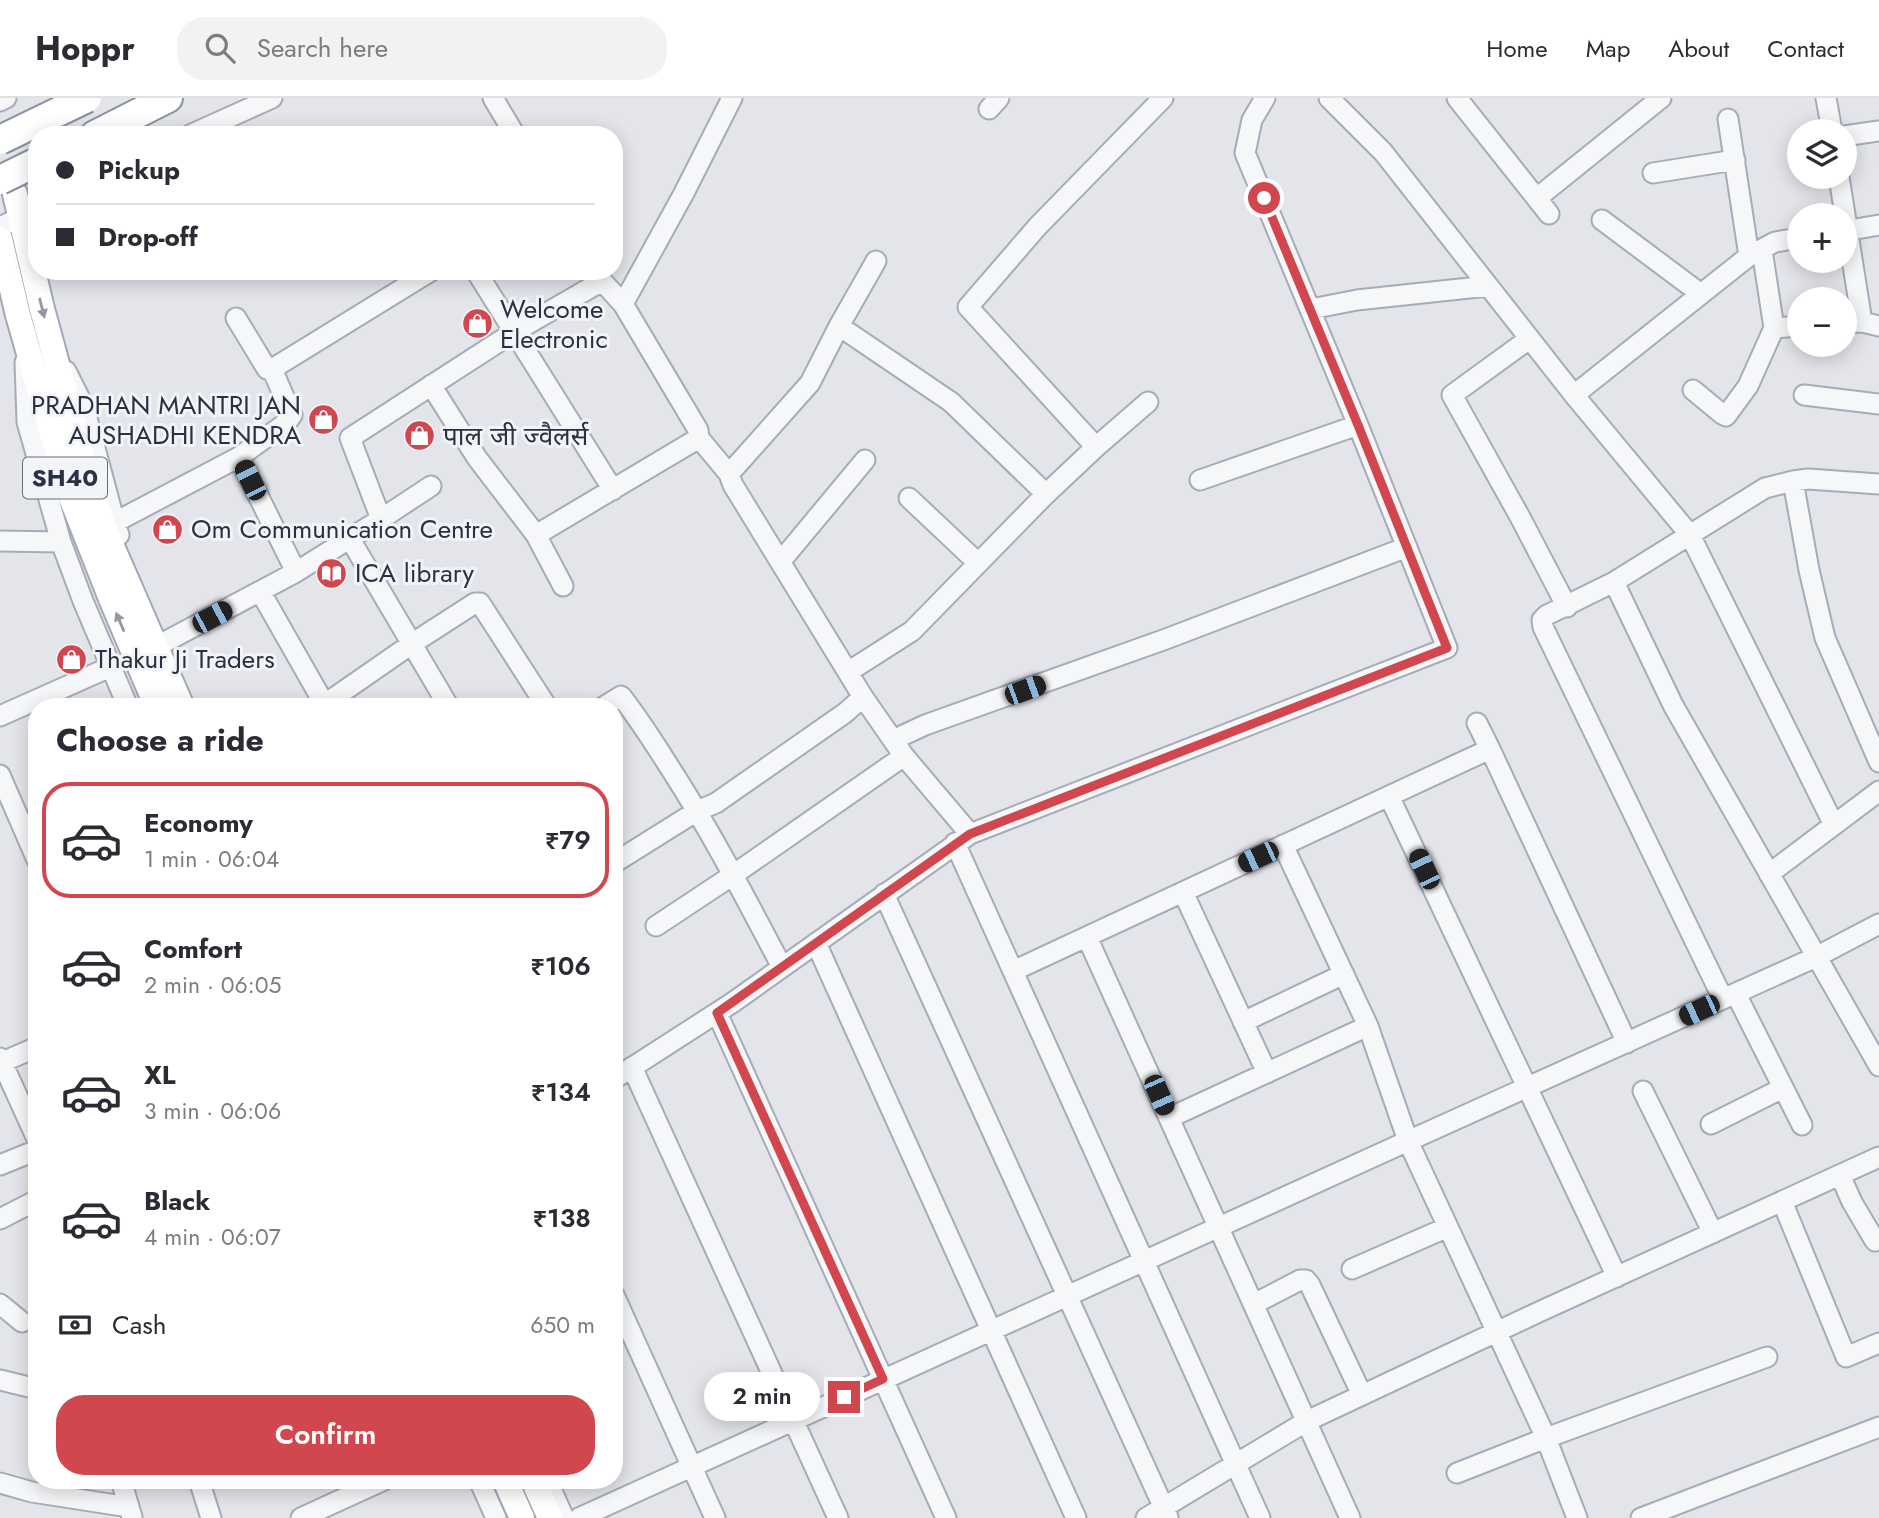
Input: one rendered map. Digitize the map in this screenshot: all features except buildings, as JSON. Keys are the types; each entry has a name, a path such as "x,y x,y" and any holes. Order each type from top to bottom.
{"highway":[{"path":"29,126 87,98"},
{"path":"113,126 168,98"},
{"path":"0,140 28,126"},
{"path":"12,204 28,177"}],"main road":[{"path":"0,128 8,128 18,133 28,143"},
{"path":"12,204 28,183"},
{"name":"SH40","path":"12,204 28,261"},
{"name":"SH40","path":"0,239 25,340 68,490 153,698"},
{"name":"SH40","path":"33,280 90,485 178,698"},
{"path":"509,1489 522,1518"},
{"path":"537,1489 550,1518"}],"street":[{"path":"0,101 6,98"},
{"path":"210,126 272,98"},
{"path":"493,98 510,126"},
{"path":"623,304 732,98"},
{"path":"1096,447 968,307 1038,226 1163,98"},
{"path":"623,1073 717,1013 962,839 1447,648 1311,309 1245,153 1252,120 1265,98"},
{"path":"1329,98 1383,152 1529,339 1690,535 1834,825"},
{"path":"1457,98 1543,206 1661,98"},
{"path":"1826,98 1830,119"},
{"path":"1693,390 1722,414 1728,414 1748,386 1774,328 1728,119"},
{"path":"1857,134 1879,131"},
{"path":"1653,173 1735,160"},
{"path":"1602,220 1701,294"},
{"path":"1857,229 1879,225"},
{"path":"1574,395 1756,253 1775,242 1787,240"},
{"path":"729,474 810,383 877,261"},
{"path":"1853,273 1862,324"},
{"path":"236,318 267,369 272,369 416,280"},
{"path":"482,280 612,490"},
{"path":"381,519 351,438 593,280"},
{"path":"602,280 623,304 698,430 699,438 729,474 733,485 863,697 962,839 1013,971 1260,1518"},
{"path":"1311,309 1357,300 1488,286"},
{"path":"839,326 951,402 1046,494"},
{"path":"1774,328 1787,327"},
{"path":"1529,339 1452,395 1567,607"},
{"path":"25,340 27,422 61,542 124,698"},
{"path":"188,698 109,526 239,457 286,423 292,415 272,369"},
{"path":"431,385 477,458 537,535 563,586"},
{"path":"1804,395 1879,404"},
{"path":"848,672 912,631 1046,494 1148,402"},
{"path":"1200,480 1358,425"},
{"path":"537,535 699,438"},
{"path":"239,457 296,572"},
{"path":"781,561 865,460"},
{"path":"1802,1125 1730,997 1543,627 1542,620 1614,582 1765,488 1808,480 1879,484"},
{"path":"1793,481 1825,638 1879,762"},
{"path":"163,643 296,572 431,486"},
{"path":"909,498 978,563"},
{"path":"350,539 444,698"},
{"path":"0,541 61,542"},
{"path":"656,926 733,875 899,748 925,725 1166,639 1407,547"},
{"path":"1614,582 1673,705 1816,957 1874,1045 1879,1066"},
{"path":"260,591 320,698"},
{"path":"336,698 475,603 480,603 541,698"},
{"path":"40,698 110,667"},
{"path":"623,857 697,811 716,803 845,713 863,697"},
{"path":"623,698 697,811 782,967"},
{"path":"0,716 28,704"},
{"path":"1476,723 1627,1043"},
{"path":"1013,971 1489,749"},
{"path":"0,775 28,839"},
{"path":"1769,874 1879,791"},
{"path":"1389,796 1617,1277"},
{"path":"1283,845 1368,1026 1408,1141 1546,1438 1577,1518"},
{"path":"1184,892 1267,1073"},
{"path":"884,894 1166,1513"},
{"path":"579,1518 1730,997 1879,924"},
{"path":"1087,937 1350,1518"},
{"path":"816,943 1076,1518"},
{"path":"1243,1022 1344,974"},
{"path":"717,1013 946,1518"},
{"path":"1170,1118 1368,1026"},
{"path":"28,1051 1,1061 28,1120"},
{"path":"632,1067 838,1518"},
{"path":"1711,1124 1783,1088"},
{"path":"1643,1091 1713,1233"},
{"path":"0,1165 28,1154"},
{"path":"1146,1518 1166,1513 1236,1464 1307,1421 1879,1157"},
{"path":"1840,1175 1875,1241"},
{"path":"1782,1201 1846,1357 1879,1343"},
{"path":"0,1219 28,1205"},
{"path":"1352,1269 1448,1227"},
{"path":"1254,1304 1300,1280 1306,1280 1362,1395"},
{"path":"0,1304 22,1322"},
{"path":"623,1315 715,1518"},
{"path":"1457,1473 1766,1357"},
{"path":"0,1380 28,1387"},
{"path":"1641,1518 1879,1427"},
{"path":"0,1483 131,1512 124,1489"},
{"path":"202,1489 211,1518"},
{"path":"301,1518 332,1512 369,1489"},
{"path":"483,1489 496,1518"},
{"path":"551,1489 564,1518"}],"place":[{"name":"Welcome Electronic","path":"477,324"},
{"name":"PRADHAN MANTRI JAN AUSHADHI KENDRA","path":"324,420"},
{"name":"पाल जी ज्वैलर्स","path":"420,436"},
{"name":"Om Communication Centre","path":"168,529"},
{"name":"ICA library","path":"332,573"},
{"name":"Thakur Ji Traders","path":"72,659"}],"route":[{"path":"844,1397 883,1379 717,1013 970,834 1447,648 1264,198"}]}
